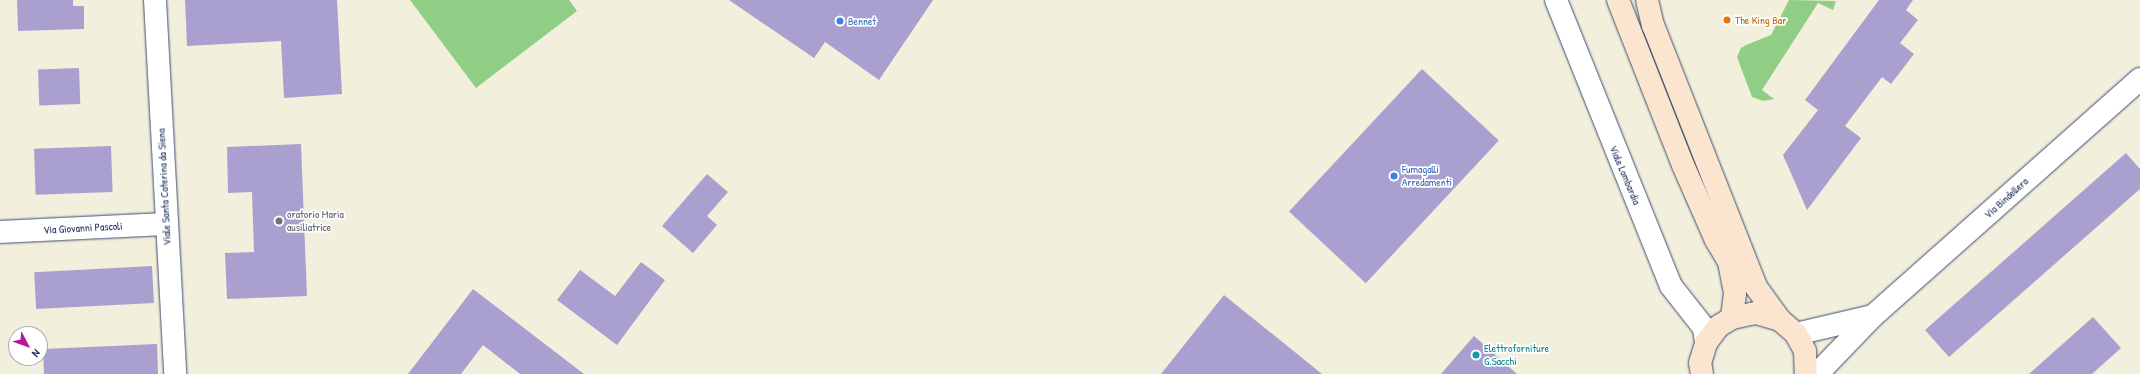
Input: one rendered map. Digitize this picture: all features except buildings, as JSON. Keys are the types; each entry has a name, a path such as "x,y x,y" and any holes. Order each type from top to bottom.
{"main road":[{"path":"1618,0 1689,179 1716,240 1729,262 1735,293 1732,318"},
{"path":"1647,0 1658,40 1756,287 1780,320 1796,334 1805,351 1806,374"},
{"path":"1702,374 1700,363 1706,343 1719,326 1732,318 1756,313 1780,320"}],"street":[{"name":"Viale Santa Caterina da Siena","path":"155,0 175,374"},
{"name":"Viale Lombardia","path":"1556,0 1671,286 1704,328 1706,343"},
{"name":"Via Bindellera","path":"1817,374 1873,316 2140,79"},
{"name":"Via Giovanni Pascoli","path":"0,232 166,224"},
{"name":"Via Bindellera","path":"1796,334 1873,316"}],"green space":[{"path":"410,0 569,0 577,11 476,88"},
{"path":"1789,0 1836,1 1833,10 1818,3 1762,90 1774,99 1763,101 1752,97 1737,57 1741,48 1771,35"}],"place":[{"name":"The King Bar","path":"1727,20"},
{"name":"Bennet","path":"840,21"},
{"name":"Fumagalli Arredamenti","path":"1394,176"},
{"name":"oratorio Maria ausiliatrice","path":"279,221"},
{"name":"Elettroforniture G.Sacchi","path":"1476,355"}]}
